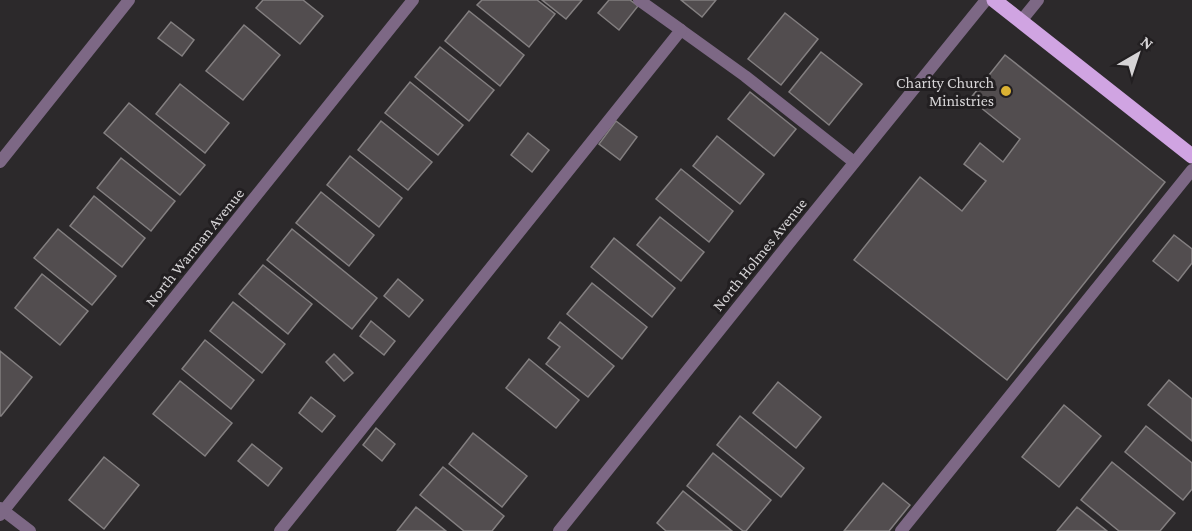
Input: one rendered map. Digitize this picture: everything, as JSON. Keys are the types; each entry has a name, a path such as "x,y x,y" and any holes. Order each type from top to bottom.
{"main road":[{"path":"994,0 1192,156"}],"street":[{"path":"0,162 129,0"},
{"name":"North Warman Avenue","path":"1,511 413,0"},
{"path":"639,0 745,76 854,162"},
{"name":"North Holmes Avenue","path":"559,531 986,0"},
{"path":"1022,21 1038,0"},
{"path":"280,531 681,30"},
{"path":"902,531 1192,170"},
{"path":"1,511 30,531"}],"building":[{"path":"263,0 303,0 323,16 300,44 256,8"},
{"path":"482,0 537,0 555,14 529,47 477,5"},
{"path":"542,0 582,0 566,19"},
{"path":"609,0 630,0 638,6 619,30 598,13"},
{"path":"681,0 716,0 702,17"},
{"path":"469,11 524,55 500,86 445,41"},
{"path":"785,13 818,39 781,85 748,59"},
{"path":"171,22 194,40 182,56 158,38"},
{"path":"244,25 280,55 243,100 206,71"},
{"path":"440,47 494,90 469,121 415,77"},
{"path":"821,52 862,84 829,125 789,92"},
{"path":"1005,55 1165,182 1007,380 854,260 920,177 962,211 986,181 964,164 980,143 1003,162 1020,139 970,99"},
{"path":"410,82 463,125 438,155 385,113"},
{"path":"180,84 229,123 205,153 156,114"},
{"path":"750,92 796,129 774,156 728,119"},
{"path":"129,103 205,165 180,195 104,133"},
{"path":"381,121 432,162 408,190 358,150"},
{"path":"616,121 637,137 620,160 599,144"},
{"path":"528,133 549,150 532,172 511,155"},
{"path":"717,136 764,174 740,204 693,166"},
{"path":"350,156 402,198 379,227 327,185"},
{"path":"121,158 175,201 151,231 97,188"},
{"path":"681,169 733,211 709,242 656,199"},
{"path":"321,192 374,235 349,266 296,223"},
{"path":"94,196 145,238 122,267 70,226"},
{"path":"660,217 704,252 681,281 637,245"},
{"path":"58,229 116,276 92,305 34,258"},
{"path":"292,229 377,298 352,329 267,260"},
{"path":"1174,235 1192,249 1192,263 1178,281 1153,261"},
{"path":"614,238 675,288 652,317 591,267"},
{"path":"263,265 312,304 288,334 239,294"},
{"path":"42,274 88,311 60,345 15,308"},
{"path":"398,279 423,300 409,317 384,296"},
{"path":"592,283 647,327 622,359 567,314"},
{"path":"233,302 285,344 262,373 210,331"},
{"path":"371,321 395,341 384,355 360,336"},
{"path":"560,322 614,366 588,397 546,364 560,347 548,338"},
{"path":"205,340 254,380 231,409 182,369"},
{"path":"0,351 32,377 1,416 0,416"},
{"path":"334,354 353,373 344,381 326,362"},
{"path":"529,359 579,400 556,428 506,388"},
{"path":"1169,380 1192,399 1192,441 1148,405"},
{"path":"180,381 232,423 205,456 153,414"},
{"path":"778,382 821,417 796,448 753,413"},
{"path":"311,397 335,416 322,432 299,413"},
{"path":"1064,405 1101,436 1059,487 1022,457"},
{"path":"740,416 804,468 781,497 717,445"},
{"path":"1146,426 1192,463 1192,489 1183,500 1125,452"},
{"path":"376,428 395,444 382,461 363,445"},
{"path":"473,433 527,476 502,507 449,464"},
{"path":"252,444 282,468 268,486 238,461"},
{"path":"713,453 771,500 746,531 743,531 687,486"},
{"path":"104,457 139,485 104,529 69,500"},
{"path":"1112,462 1175,513 1160,531 1119,531 1081,500"},
{"path":"443,467 504,516 492,531 464,531 420,495"},
{"path":"883,483 910,505 889,531 844,531"},
{"path":"683,491 732,531 666,531 657,523"},
{"path":"416,507 446,531 397,531"},
{"path":"1077,507 1107,531 1057,531"}],"place":[{"name":"Charity Church Ministries","path":"1006,91"}]}
